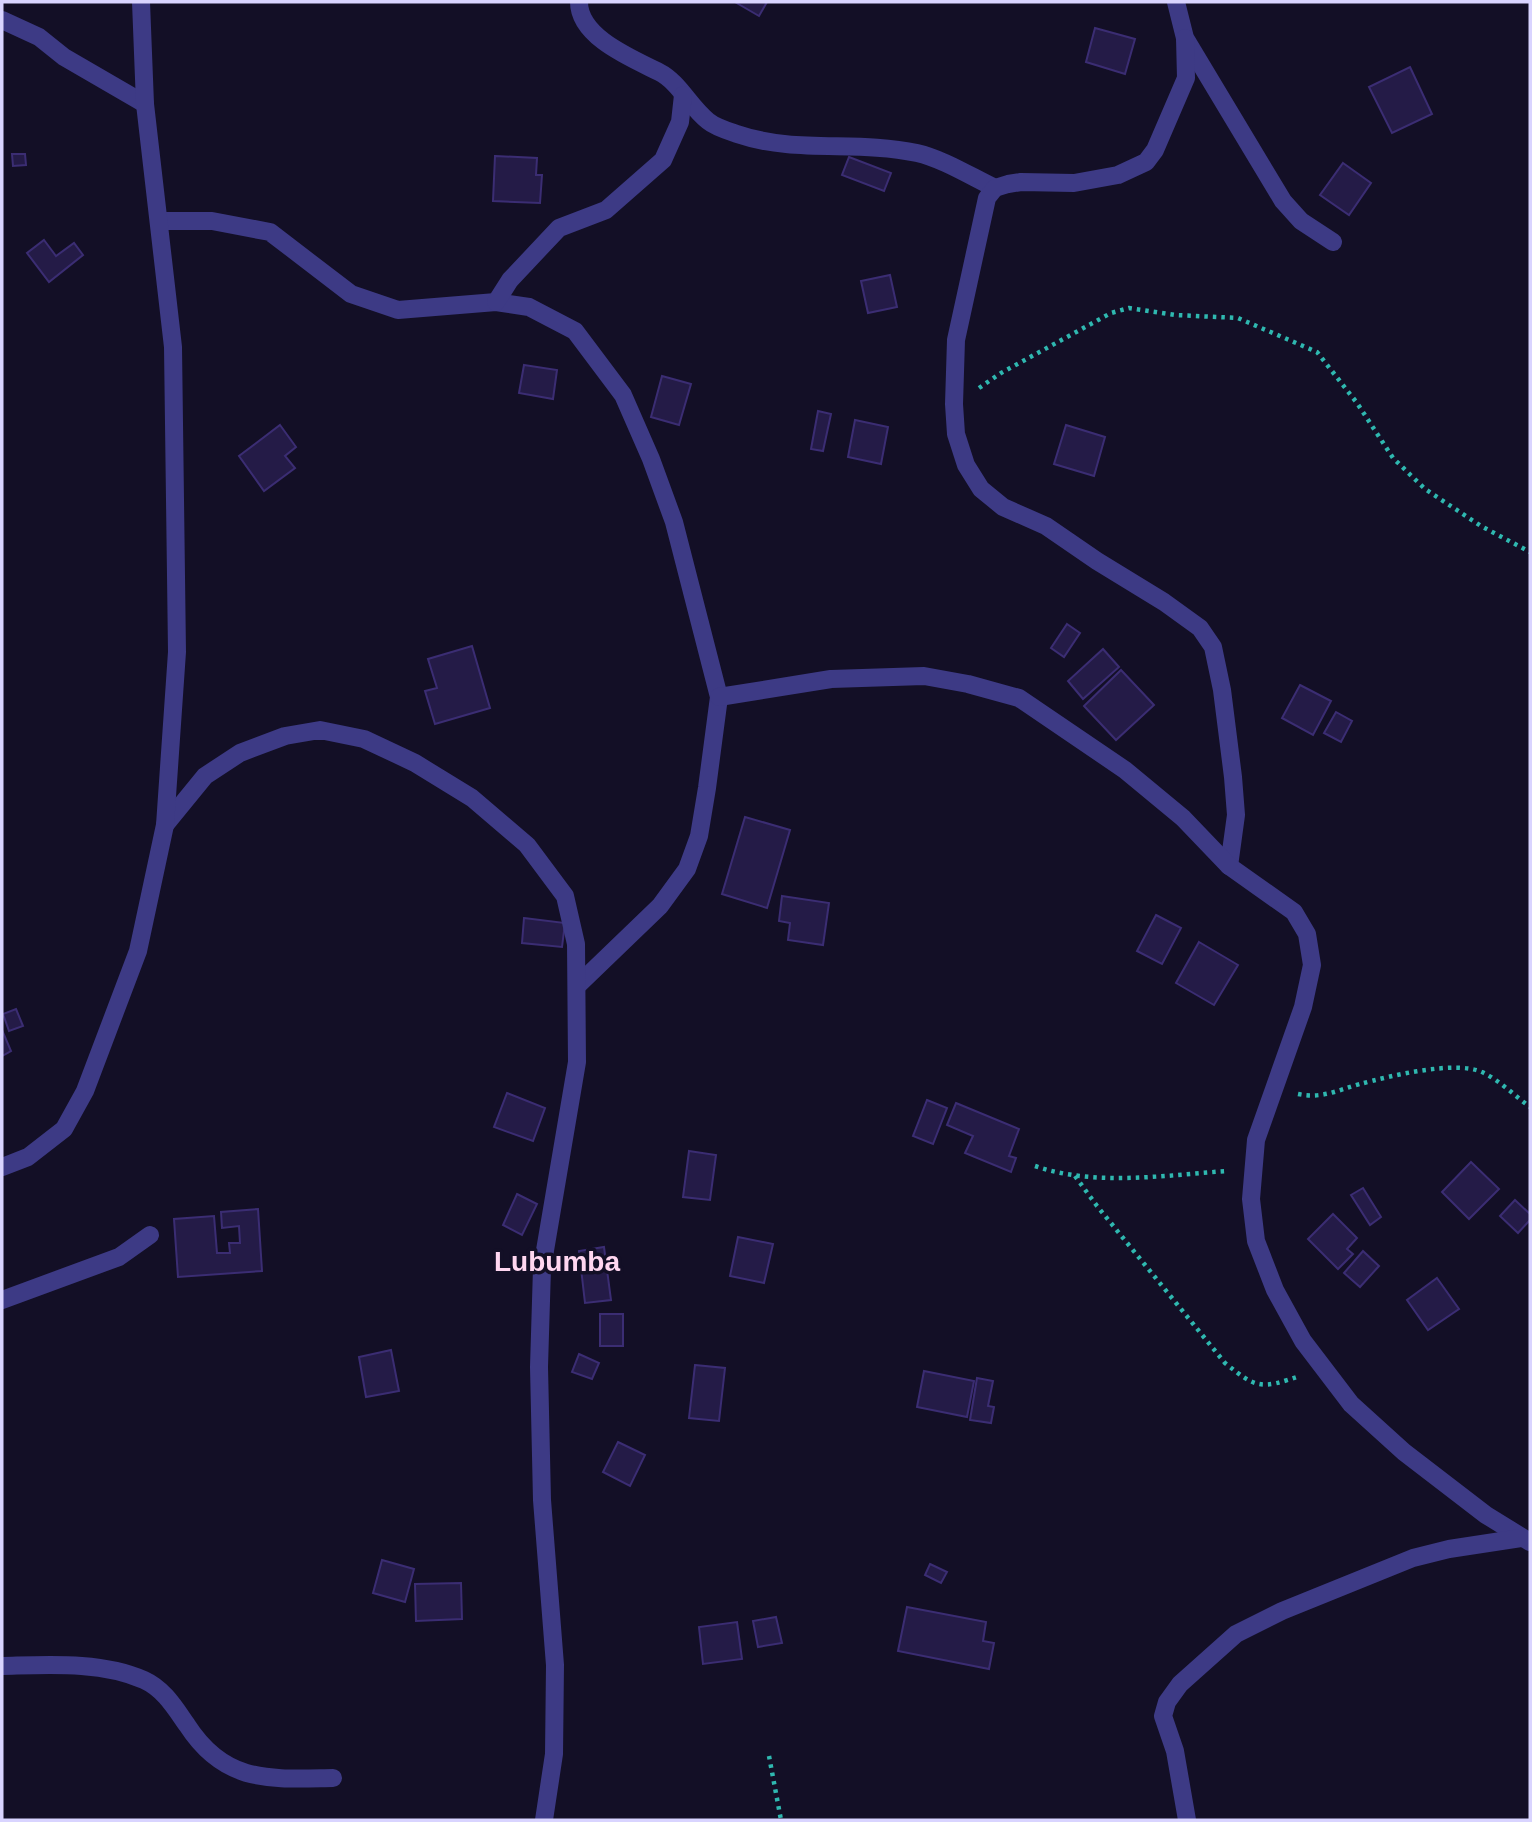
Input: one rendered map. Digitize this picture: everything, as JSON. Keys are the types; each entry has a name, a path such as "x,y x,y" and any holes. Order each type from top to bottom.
{"street":[{"path":"2,1167 28,1157 64,1129 85,1091 138,951 165,825 177,652 174,361 145,104 141,2"},
{"path":"579,2 579,12 587,27 617,51 663,75 709,122 737,134 775,143 920,153 995,188 1021,182 1074,183 1118,175 1146,162 1155,150 1186,78 1185,38 1176,2"},
{"path":"2,20 39,37 64,57 145,104"},
{"path":"1185,38 1283,201 1301,221 1333,242"},
{"path":"496,302 510,280 559,228 606,210 663,160 680,122 683,94"},
{"path":"995,188 987,198 979,225 972,273 956,340 956,434 966,465 981,489 1003,507 1046,526 1164,602 1200,628 1213,647 1222,690 1236,815 1229,866"},
{"path":"159,221 212,221 270,232 351,294 398,310 496,302 528,307 575,331 623,395 651,459 674,522 719,697 708,788 699,836 687,869 660,906 578,985"},
{"path":"719,697 831,679 924,676 968,684 1018,698 1125,770 1183,818 1229,866 1294,912 1307,934 1312,965 1303,1007 1256,1140 1251,1199 1256,1241 1275,1290 1303,1341 1351,1404 1404,1452 1486,1516 1526,1540"},
{"path":"165,825 205,776 240,752 285,736 320,730 365,738 415,763 472,798 527,845 565,896 576,944 577,1062 542,1268 539,1367 542,1500 555,1665 554,1754 544,1820"},
{"path":"2,1300 119,1257 149,1235"},
{"path":"1186,1820 1175,1751 1163,1716 1167,1702 1180,1684 1237,1634 1282,1611 1413,1558 1449,1549 1526,1540"},
{"path":"2,1666 102,1668 145,1680 169,1697 200,1745 222,1763 250,1776 284,1779 332,1778"}],"path":[{"path":"954,404 1001,373 1111,313 1129,308 1175,315 1238,318 1317,352 1357,403 1393,458 1424,489 1481,526 1530,552"},
{"path":"1274,1086 1300,1095 1317,1097 1364,1083 1435,1068 1458,1068 1481,1072 1530,1107"},
{"path":"1035,1166 1056,1174 1117,1178 1253,1170"},
{"path":"1075,1176 1225,1363 1247,1381 1260,1386 1276,1384 1324,1369"},
{"path":"769,1756 781,1820"}],"building":[{"path":"735,2 767,2 759,16"},
{"path":"1095,28 1135,39 1125,74 1086,62"},
{"path":"1410,67 1432,114 1392,133 1369,87"},
{"path":"12,154 25,154 26,165 13,166"},
{"path":"495,156 537,158 536,175 542,175 540,203 493,201"},
{"path":"849,157 891,173 884,191 842,175"},
{"path":"1343,163 1371,183 1349,215 1320,195"},
{"path":"44,240 56,256 74,243 83,255 49,282 27,253"},
{"path":"890,275 897,307 868,313 861,281"},
{"path":"524,365 557,370 553,399 519,393"},
{"path":"662,376 691,384 679,425 651,417"},
{"path":"818,411 831,414 823,451 811,449"},
{"path":"855,420 888,427 881,464 848,457"},
{"path":"280,425 296,447 285,456 295,468 264,491 239,456"},
{"path":"1066,425 1105,437 1094,476 1054,464"},
{"path":"1067,624 1080,633 1064,657 1051,648"},
{"path":"472,646 490,708 435,724 425,691 437,688 428,659"},
{"path":"1103,649 1119,667 1083,699 1068,681"},
{"path":"1121,670 1154,705 1116,740 1084,706"},
{"path":"1300,685 1331,701 1313,735 1282,718"},
{"path":"1336,712 1352,721 1341,742 1324,733"},
{"path":"745,817 790,830 767,908 722,894"},
{"path":"782,896 829,903 823,945 788,940 790,923 779,921"},
{"path":"1156,915 1181,928 1162,964 1137,951"},
{"path":"524,918 565,923 562,947 522,943"},
{"path":"1199,942 1238,965 1214,1005 1176,983"},
{"path":"16,1009 23,1026 9,1031 3,1014"},
{"path":"2,1030 11,1051 2,1056"},
{"path":"507,1093 545,1108 533,1141 494,1127"},
{"path":"927,1100 947,1108 933,1144 913,1136"},
{"path":"956,1103 1019,1129 1009,1156 1016,1158 1011,1172 965,1153 973,1136 947,1125"},
{"path":"689,1151 716,1155 710,1200 683,1197"},
{"path":"1471,1162 1499,1189 1469,1219 1442,1192"},
{"path":"1363,1188 1381,1217 1370,1225 1351,1195"},
{"path":"517,1194 537,1204 522,1235 503,1225"},
{"path":"1515,1200 1530,1214 1530,1220 1518,1233 1500,1216"},
{"path":"258,1209 262,1271 178,1277 174,1219 214,1216 217,1253 230,1253 229,1243 240,1243 239,1226 222,1228 221,1212"},
{"path":"1333,1214 1357,1238 1347,1249 1353,1254 1338,1269 1308,1239"},
{"path":"738,1237 773,1244 764,1283 730,1276"},
{"path":"604,1247 611,1300 585,1303 579,1251"},
{"path":"1363,1251 1379,1266 1360,1287 1344,1273"},
{"path":"1437,1278 1459,1309 1428,1330 1407,1300"},
{"path":"600,1314 623,1314 623,1346 600,1346"},
{"path":"391,1350 399,1391 366,1397 359,1357"},
{"path":"579,1354 599,1363 592,1379 572,1372"},
{"path":"695,1365 725,1368 719,1421 689,1418"},
{"path":"924,1371 974,1381 967,1417 917,1407"},
{"path":"977,1378 993,1381 988,1406 994,1407 991,1423 970,1420"},
{"path":"618,1442 645,1455 630,1486 603,1472"},
{"path":"382,1560 414,1569 405,1602 373,1593"},
{"path":"930,1564 947,1572 941,1583 925,1575"},
{"path":"461,1583 462,1619 416,1621 415,1584"},
{"path":"907,1607 986,1622 983,1641 994,1643 989,1669 898,1651"},
{"path":"776,1617 782,1643 758,1647 753,1621"},
{"path":"737,1622 742,1659 703,1664 699,1627"}],"district":[{"name":"Lubumba","path":"557,1261"}]}
